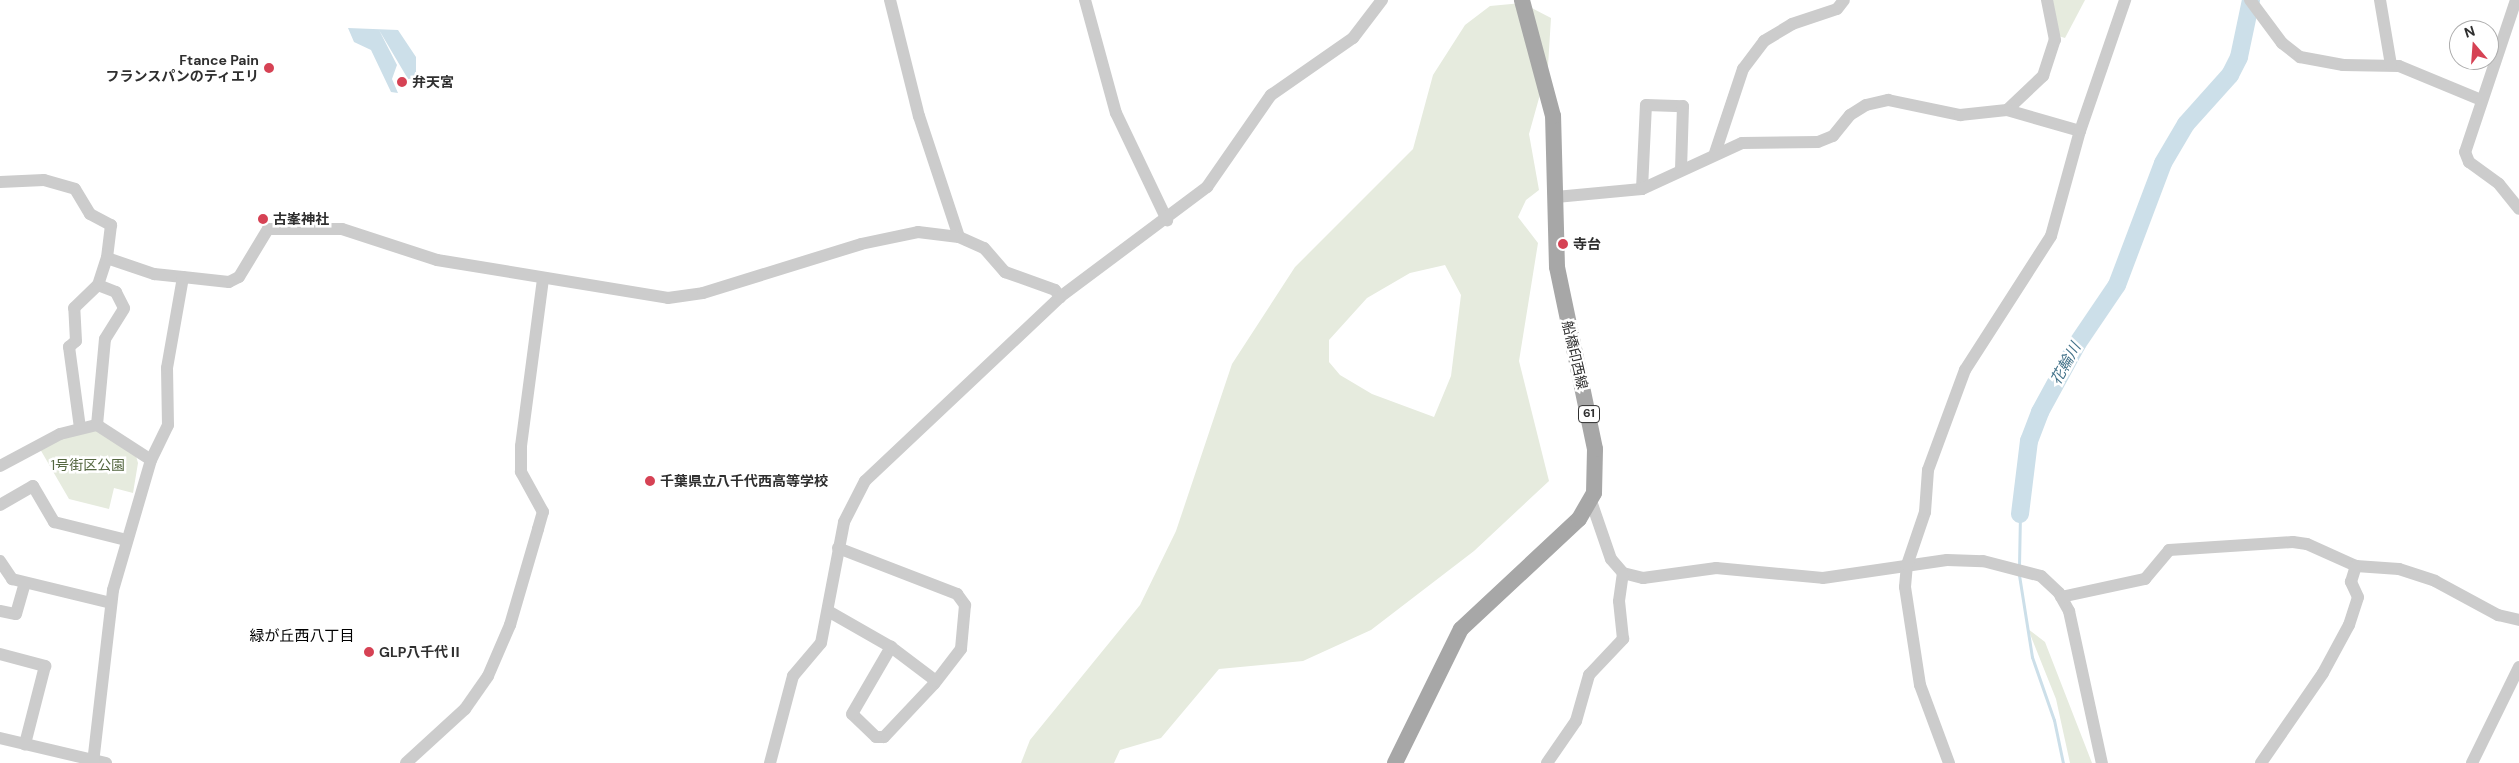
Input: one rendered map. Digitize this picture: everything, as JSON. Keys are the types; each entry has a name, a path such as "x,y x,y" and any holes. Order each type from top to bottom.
{"main road":[{"name":"船橋印西線","path":"1395,763 1461,629 1579,519 1591,501 1596,449 1560,288 1553,116 1522,0"}],"street":[{"path":"890,0 919,116 959,237"},
{"path":"1085,0 1116,113 1168,220"},
{"path":"770,763 793,676 821,642 838,548 855,498 876,469 1060,297 1168,220 1207,186 1271,95 1353,38 1382,0"},
{"path":"1715,153 1743,69 1764,41 1792,24 1837,9 1844,0"},
{"path":"2007,110 2043,76 2055,40 2047,0"},
{"path":"1949,763 1920,685 1905,587 1907,565 1925,512 1928,470 1947,414 1965,370 2051,236 2080,131 2125,0"},
{"path":"2380,0 2392,65"},
{"path":"2516,0 2465,152 2469,162 2499,184 2519,209"},
{"path":"2253,4 2282,43 2300,57 2343,65 2392,65 2481,100"},
{"path":"1556,197 1642,189 1715,153 1742,143 1770,139 1818,142 1833,136 1850,115 1866,105 1888,100 1960,114 2007,110 2080,131"},
{"path":"1642,189 1646,105 1683,106 1681,170"},
{"path":"0,182 44,180 75,189 90,214 111,225 107,258 98,285 74,308 76,342 69,347 80,428"},
{"path":"107,258 154,274 229,282 246,271 268,229 329,228 358,233 437,260 540,279 668,298 731,286 861,244 918,232 959,237 984,248 1005,272 1055,290 1060,297"},
{"path":"0,738 98,762 111,602 126,540 151,460 168,425 167,368 183,277"},
{"path":"406,763 464,709 488,676 510,625 543,512 520,472 521,446 540,279"},
{"path":"97,425 105,339 124,308 116,292 98,285"},
{"path":"0,466 80,428 97,425 151,460"},
{"path":"0,505 33,486 54,522 126,540"},
{"path":"1591,501 1611,559 1623,573 1653,578 1740,569 1802,578 1947,560 2015,566 2041,576 2061,597 2069,611 2102,763"},
{"path":"2061,597 2132,584 2145,579 2169,550 2293,542 2307,544 2356,566 2399,569 2435,580 2498,615 2519,620"},
{"path":"838,548 957,594 964,605 961,649 936,681 884,737 876,737 852,714 853,707 891,646"},
{"path":"0,561 12,579 111,602"},
{"path":"2261,763 2323,673 2349,625 2358,597 2351,582 2356,566"},
{"path":"1548,762 1576,721 1589,675 1623,639 1619,601 1623,573"},
{"path":"0,611 16,614 25,583"},
{"path":"828,611 891,646 936,681"},
{"path":"0,654 45,666 25,744"},
{"path":"2472,763 2519,667"}],"green space":[{"path":"2042,0 2085,0 2065,38 2052,34"},
{"path":"1522,3 1551,18 1548,66 1529,134 1539,190 1526,200 1518,217 1538,243 1519,361 1549,481 1474,551 1371,630 1303,661 1219,669 1161,738 1120,750 1114,763 1021,763 1030,740 1140,605 1176,531 1232,364 1295,267 1413,149 1433,75 1465,25 1490,6","holes":["1445,265 1461,295 1451,376 1434,417 1372,394 1340,375 1329,362 1329,340 1367,298 1410,273"]},
{"name":"1号街区公園","path":"98,428 136,456 138,463 133,493 114,488 109,509 69,499 40,449 66,435"},
{"path":"2028,629 2045,642 2092,763 2070,763 2056,699"}],"water":[{"path":"348,28 398,30 416,57 416,78 408,79 379,30 397,65 392,79 398,93 391,92 371,50 354,42"}],"waterway":[{"name":"花輪川","path":"2020,514 2029,441 2040,412 2077,344 2117,285 2163,163 2186,124 2230,75 2239,57 2251,0"},
{"name":"花輪川","path":"2019,566 2020,514"},
{"name":"花輪川","path":"2019,575 2032,657 2054,720 2063,763"}],"place":[{"name":"Ftance Pain フランスパンのティエリ","path":"269,68"},
{"name":"弁天宮","path":"402,82"},
{"name":"古峯神社","path":"263,219"},
{"name":"寺台","path":"1563,244"},
{"name":"千葉県立八千代西高等学校","path":"650,481"},
{"name":"GLP八千代Ⅱ","path":"369,652"}],"district":[{"name":"緑が丘西八丁目","path":"302,637"}]}
